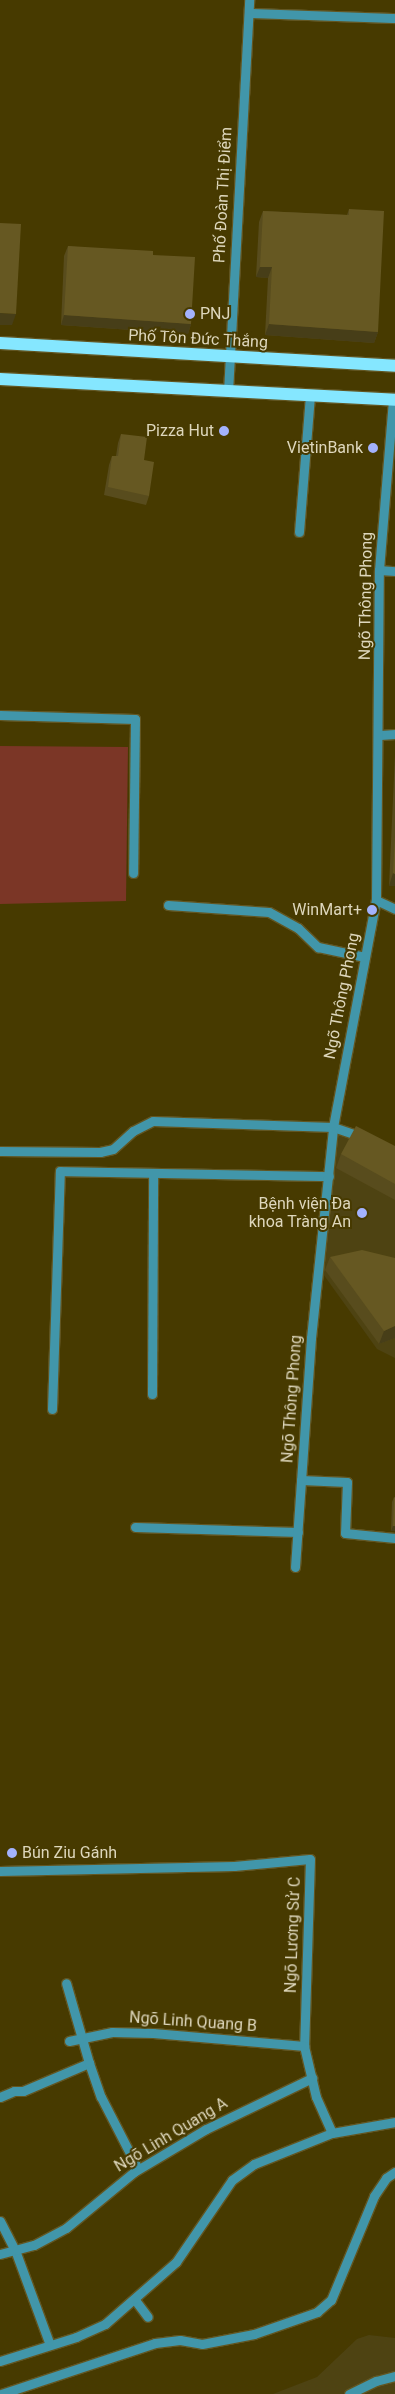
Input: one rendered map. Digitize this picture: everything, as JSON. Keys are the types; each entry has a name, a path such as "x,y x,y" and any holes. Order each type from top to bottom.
{"main road":[{"name":"Phố Tôn Đức Thắng","path":"0,343 395,366"},
{"path":"0,379 394,399"}],"street":[{"name":"Phố Đoàn Thị Điểm","path":"228,392 249,0"},
{"path":"249,13 395,18"},
{"path":"299,532 310,396"},
{"name":"Ngõ Thông Phong","path":"295,1567 311,1338 333,1127 376,900 380,735 379,570 394,399"},
{"path":"379,570 395,571"},
{"path":"0,715 135,719 133,873"},
{"path":"380,735 395,734"},
{"path":"376,900 395,908"},
{"path":"168,904 269,912 298,928 318,947 365,957"},
{"path":"0,1150 100,1152 113,1149 133,1131 153,1122 333,1127 368,1139"},
{"path":"52,1408 60,1171 329,1176"},
{"path":"152,1394 153,1174"},
{"path":"301,1480 348,1482 345,1533 395,1538"},
{"path":"134,1527 298,1532"},
{"name":"Ngõ Lương Sử C","path":"0,1871 234,1866 310,1859 304,2046 316,2097 332,2133"},
{"path":"66,1983 81,2037 101,2097 138,2169"},
{"name":"Ngõ Linh Quang B","path":"69,2041 112,2032 153,2033 304,2046"},
{"path":"0,2097 14,2091 23,2091 89,2063"},
{"name":"Ngõ Linh Quang A","path":"0,2254 34,2245 66,2228 138,2169 206,2129 312,2078"},
{"path":"0,2361 50,2345 105,2324 135,2300 176,2262 232,2180 254,2164 332,2133 395,2122"},
{"path":"1,2394 155,2343 180,2340 202,2344 254,2334 317,2312 330,2300 374,2196 386,2178 395,2172"},
{"path":"0,2221 15,2250 50,2345"},
{"path":"135,2300 148,2317"},
{"path":"349,2394 376,2381 395,2376"}],"shaded area":[{"path":"0,746 128,747 126,901 0,904"},
{"name":"Bệnh viện Đa khoa Tràng An","path":"339,1131 395,1152 395,1358 377,1349 323,1274"},
{"path":"369,2335 395,2338 395,2394 273,2394 317,2377 357,2339"}],"building":[{"path":"349,209 384,211 378,332 269,324 272,267 260,267 263,211 349,215"},
{"path":"0,223 21,224 16,314 0,313"},
{"path":"68,246 153,251 153,255 195,257 191,324 64,315"},
{"path":"121,434 147,437 144,460 154,462 149,496 108,487 112,456 118,456"},
{"path":"395,836 395,874 393,873"},
{"path":"356,1126 395,1146 395,1184 341,1154"},
{"path":"362,1250 395,1258 395,1326 384,1331 330,1257"},
{"path":"394,1497 395,1526 393,1526"}],"place":[{"name":"PNJ","path":"190,314"},
{"name":"Pizza Hut","path":"224,431"},
{"name":"VietinBank","path":"373,448"},
{"name":"WinMart+","path":"372,910"},
{"name":"Bệnh viện Đa khoa Tràng An","path":"362,1213"},
{"name":"Bún Ziu Gánh","path":"12,1853"}]}
